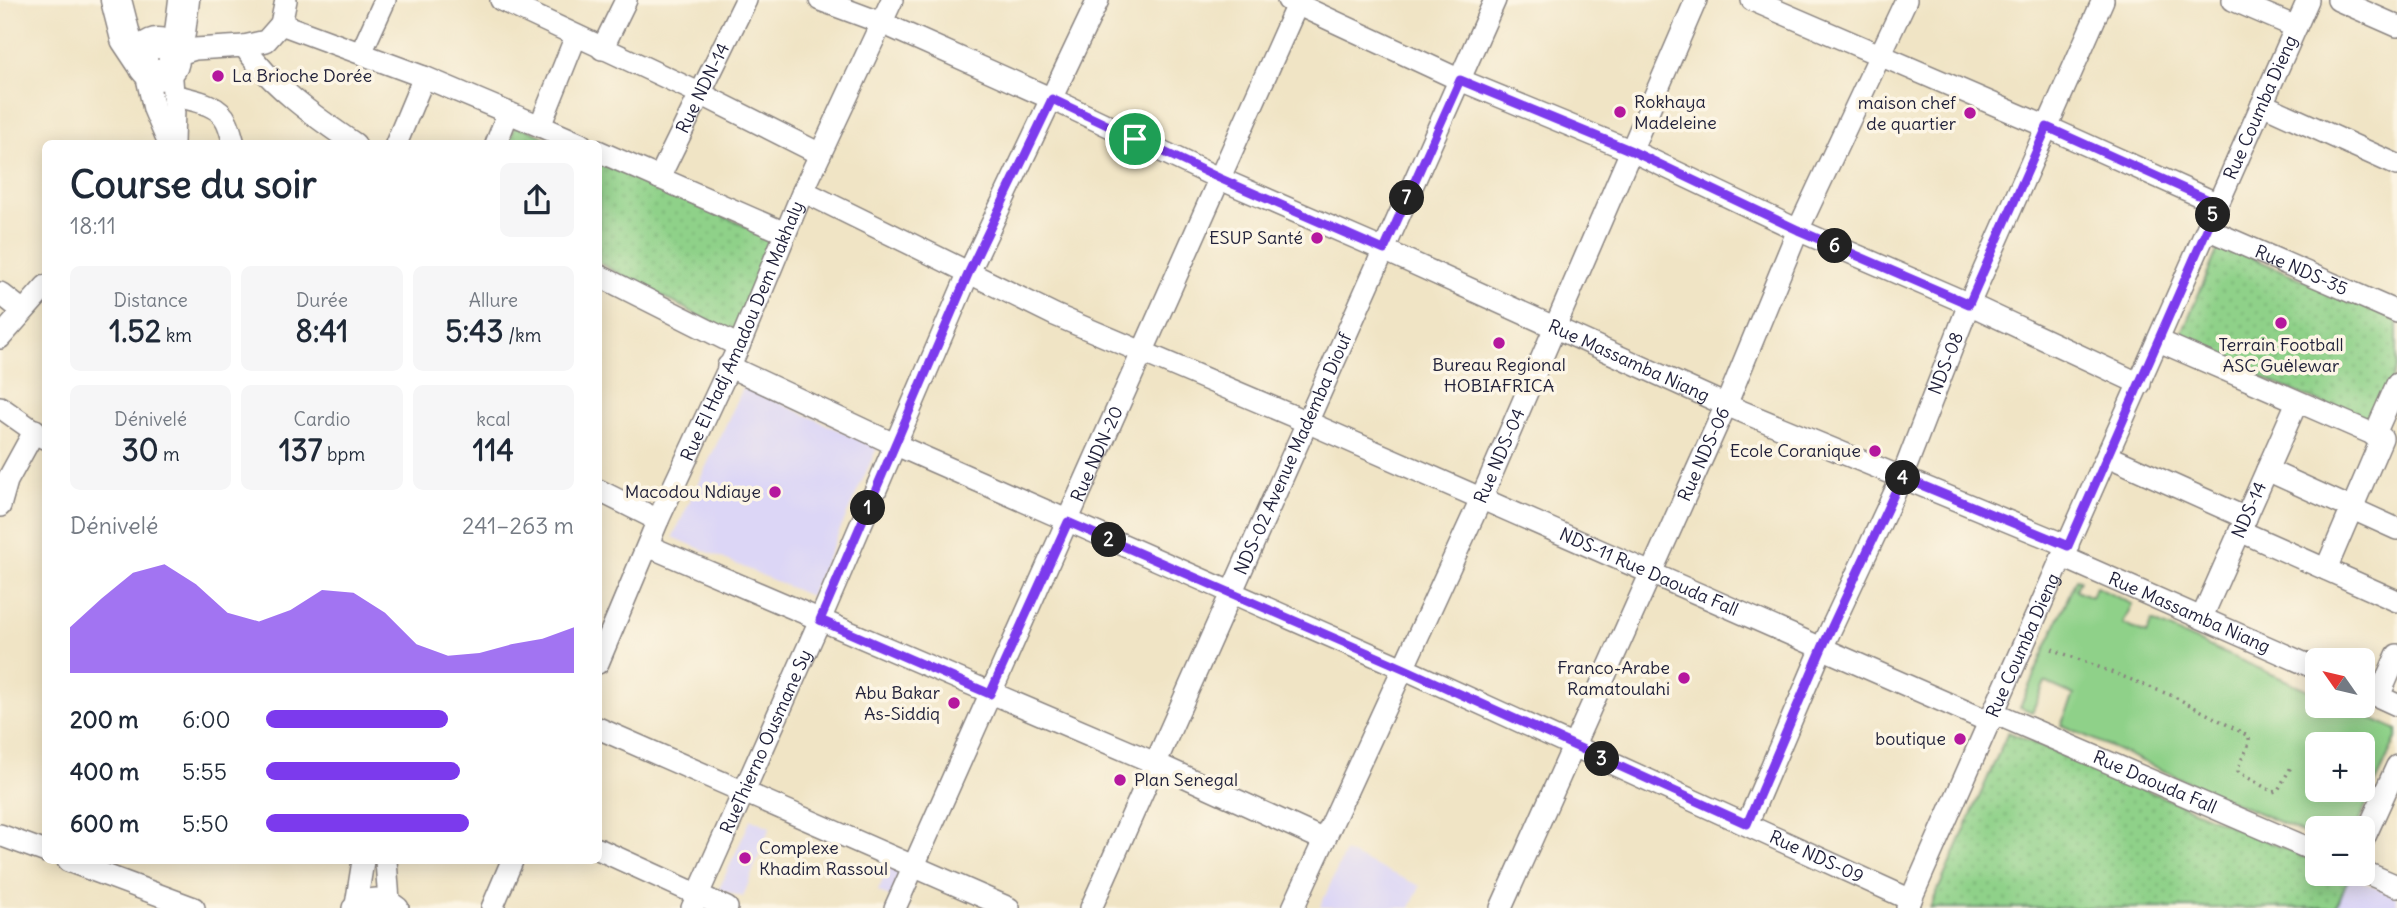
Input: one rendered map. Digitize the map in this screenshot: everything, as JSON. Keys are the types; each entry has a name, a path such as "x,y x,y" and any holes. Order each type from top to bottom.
{"highway":[{"path":"118,7 161,62 180,33 182,0"}],"street":[{"path":"161,62 195,49 244,46 266,41 281,24 286,0"},
{"path":"361,53 385,0"},
{"path":"501,0 699,93 820,154"},
{"path":"602,49 626,0"},
{"name":"Rue NDN-14","path":"659,178 746,0"},
{"name":"Rue Massamba Niang","path":"820,0 882,23 1219,178 1726,405 1902,477 2305,664"},
{"name":"Rue El Hadj Amadou Dem Makhaly","path":"602,654 658,520 738,346 803,191 892,0"},
{"name":"RueThierno Ousmane Sy","path":"695,902 820,620 969,272 1098,0"},
{"name":"NDS-02 Avenue Mademba Diouf","path":"1091,908 1496,0"},
{"name":"Rue NDS-04","path":"1293,908 1481,499 1696,0"},
{"path":"1752,0 2218,204"},
{"name":"Rue NDS-06","path":"1501,908 1726,405 1798,230 1906,0"},
{"name":"NDS-08","path":"1747,824 1822,648 1902,477 1969,304 2103,0"},
{"path":"2233,0 2296,27"},
{"name":"Rue Coumba Dieng","path":"1909,904 2308,0"},
{"path":"2338,0 2397,26"},
{"path":"1295,1 1460,80 1632,151 1798,230 1969,304 2140,384"},
{"name":"Rue NDN-20","path":"895,908 1068,522 1295,1"},
{"path":"281,24 424,77 572,140"},
{"path":"540,125 576,36"},
{"path":"244,46 256,63 285,90 350,140"},
{"path":"161,62 154,110 169,140"},
{"path":"161,62 171,140"},
{"path":"161,62 205,104 227,119 233,140"},
{"path":"398,140 424,77"},
{"path":"2262,104 2397,165"},
{"path":"498,140 508,113"},
{"path":"602,153 785,233"},
{"name":"NDS-11 Rue Daouda Fall","path":"803,191 1055,315 1307,422 1822,648 1992,718"},
{"name":"Rue NDS-35","path":"2207,229 2397,312"},
{"path":"602,277 738,346"},
{"path":"0,338 42,290"},
{"path":"0,293 23,311"},
{"path":"2158,341 2297,402 2384,427"},
{"name":"Rue NDS-09","path":"728,366 894,444 1405,669 1747,824 1909,904"},
{"path":"2326,569 2383,439 2397,384"},
{"name":"NDS-14","path":"2202,617 2297,402"},
{"path":"0,407 40,434 7,481 0,506"},
{"path":"2108,456 2326,569 2397,601"},
{"path":"2267,470 2397,529"},
{"path":"602,492 658,520"},
{"path":"648,545 1155,763 1324,840"},
{"path":"2379,697 2397,655"},
{"name":"Rue Daouda Fall","path":"1992,718 2305,847"},
{"path":"602,730 1009,908"},
{"path":"2374,816 2397,766"},
{"path":"0,835 42,851"},
{"path":"602,851 695,902 727,908"},
{"path":"76,864 194,908"},
{"path":"355,907 362,864"},
{"path":"355,907 372,899 393,905 386,864"},
{"path":"492,908 511,864"},
{"path":"2375,877 2397,886"}],"path":[{"path":"2052,649 2173,696 2244,733 2249,737 2250,744 2238,765 2238,772 2273,792 2278,790 2291,767"}],"shaded area":[{"name":"Macodou Ndiaye","path":"744,386 877,448 810,596 673,537"},
{"name":"Complexe Khadim Rassoul","path":"751,819 770,827 743,897 719,889"},
{"path":"1345,852 1420,886 1410,908 1320,907"},
{"path":"890,863 906,869 893,899 878,891"},
{"path":"2345,886 2372,886 2397,897 2397,908 2336,908"}],"green space":[{"path":"516,124 550,140 510,140"},
{"path":"602,163 779,241 739,337 602,265"},
{"path":"2220,244 2397,320 2397,367 2373,425 2178,342"},
{"path":"2076,579 2080,580 2076,590 2091,597 2096,587 2132,604 2123,624 2146,634 2152,621 2305,689 2305,718 2371,718 2397,730 2397,736 2375,785 2375,732 2305,732 2305,802 2368,802 2361,816 2305,816 2305,834 2061,725 2074,695 2045,682 2032,712 2020,707"},
{"path":"2008,732 2305,857 2305,886 2345,886 2336,908 1930,908"}],"place":[{"name":"La Brioche Dorée","path":"218,76"},
{"name":"Rokhaya Madeleine","path":"1620,112"},
{"name":"maison chef de quartier","path":"1970,113"},
{"name":"ESUP Santé","path":"1317,238"},
{"name":"Terrain Football ASC Guėlewar","path":"2281,323"},
{"name":"Bureau Regional HOBIAFRICA","path":"1499,343"},
{"name":"Ecole Coranique","path":"1875,451"},
{"name":"Macodou Ndiaye","path":"775,492"},
{"name":"Franco-Arabe Ramatoulahi","path":"1684,678"},
{"name":"Abu Bakar As-Siddiq","path":"954,703"},
{"name":"boutique","path":"1960,739"},
{"name":"Plan Senegal","path":"1120,780"},
{"name":"Complexe Khadim Rassoul","path":"745,858"}],"route":[{"path":"1460,80 1632,151 1798,230 1969,304 2047,127 2218,204 2068,546 1902,477 1822,648 1747,824 1232,592 1068,522 990,694 820,620 969,272 1052,99 1135,139 1384,250 1460,80"}]}
